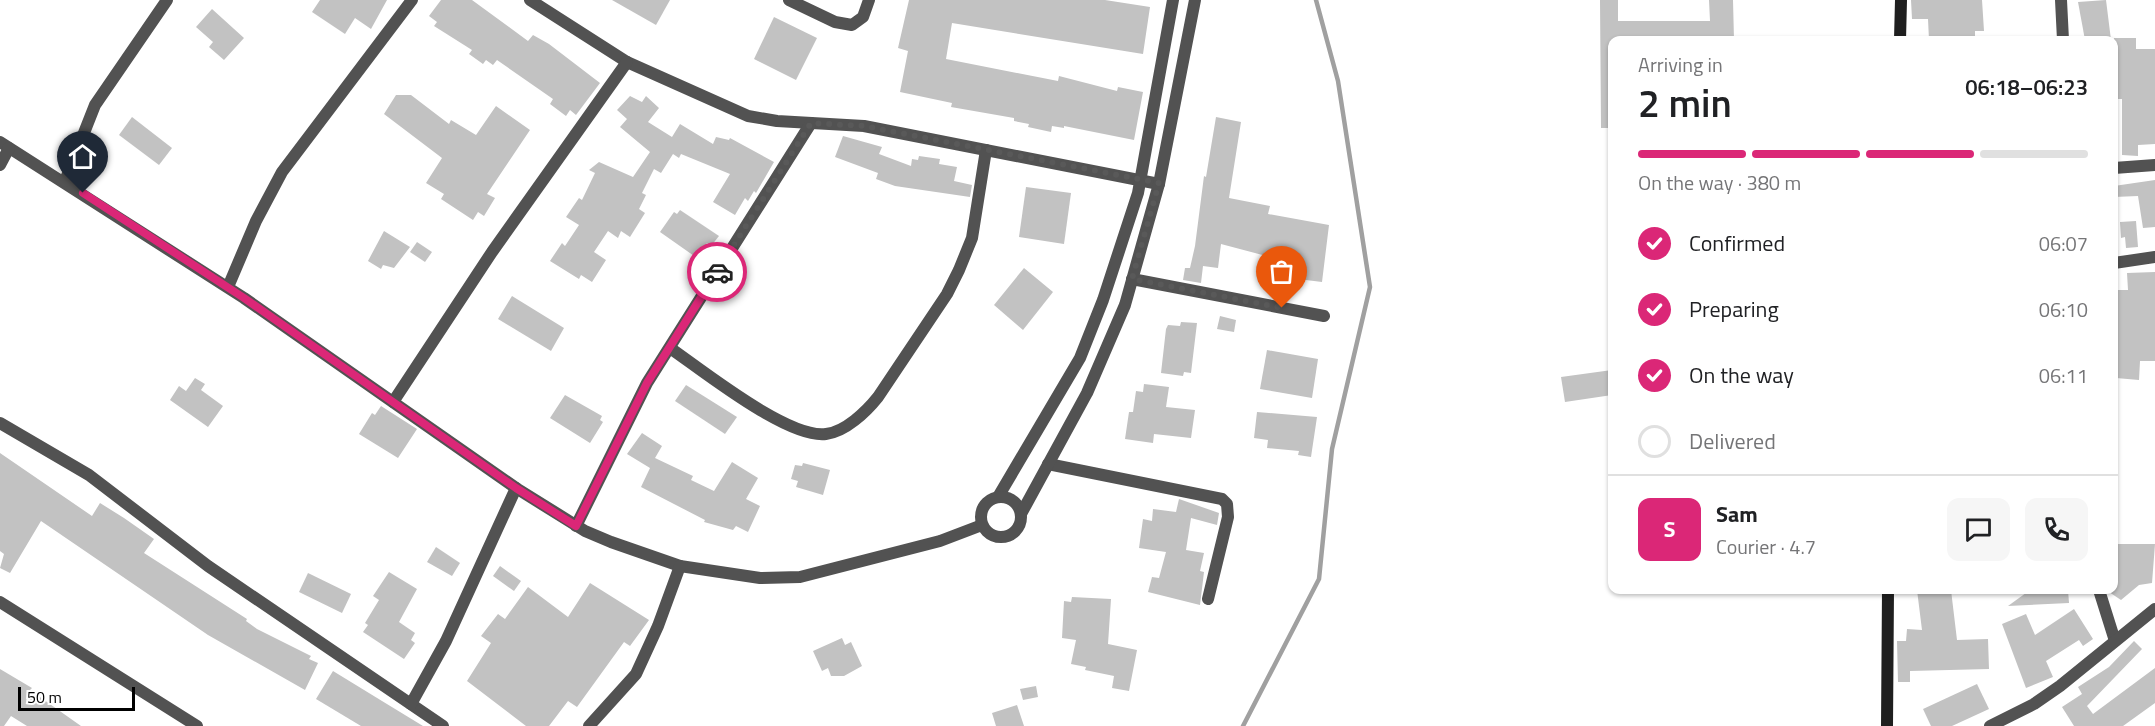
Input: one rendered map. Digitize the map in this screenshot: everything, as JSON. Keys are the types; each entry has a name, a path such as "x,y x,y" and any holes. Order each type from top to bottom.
{"street":[{"path":"65,181 95,105 167,0"},
{"path":"228,287 282,172 412,0"},
{"path":"530,0 627,62 748,116 864,126 1159,183"},
{"path":"789,0 835,22 852,25 863,17 869,0"},
{"path":"998,497 1080,358 1103,300 1138,193 1173,0"},
{"path":"1021,514 1016,503 1006,497 998,497 985,503 981,514 982,525 987,532 1002,537 1012,534 1019,525 1021,514 1088,393 1125,305 1159,183 1195,0"},
{"path":"1900,36 1901,0"},
{"path":"2061,0 2062,36"},
{"path":"393,402 485,261 627,62"},
{"path":"576,526 647,383 811,123"},
{"path":"0,165 5,145 65,181 228,287 516,488 576,526 611,542 680,566 760,578 800,577 940,540 982,525"},
{"path":"669,348 775,418 814,435 836,432 864,412 878,397 947,294 972,238 986,150"},
{"path":"2118,168 2155,165"},
{"path":"2118,262 2155,257"},
{"path":"1132,279 1324,316"},
{"path":"0,423 89,475 208,566 443,726"},
{"path":"1048,464 1222,500 1227,504 1228,517 1208,599"},
{"path":"411,704 446,641 516,488"},
{"path":"589,726 636,674 658,626 680,566"},
{"path":"1887,594 1887,726"},
{"path":"2100,594 2115,641"},
{"path":"0,602 197,726"},
{"path":"1990,726 2034,704 2155,609"}],"building":[{"path":"320,0 387,0 371,29 355,18 345,34 312,12"},
{"path":"441,0 472,0 528,41 533,35 549,44 600,83 576,115 570,110 566,116 550,104 553,99 497,60 493,65 486,60 483,64 469,54 472,50 434,26 437,22 429,16"},
{"path":"612,0 670,0 656,25"},
{"path":"909,0 1105,0 1150,7 1143,54 952,23 946,59 1058,81 1059,76 1117,91 1118,87 1143,92 1134,140 1064,126 1064,128 1052,126 1051,132 1028,127 1029,124 1014,121 1014,118 951,107 952,103 900,92 908,51 898,48"},
{"path":"1600,0 1618,0 1618,21 1710,21 1709,0 1733,0 1734,36 1608,36 1608,128 1601,128"},
{"path":"1911,0 1982,0 1984,31 1975,31 1975,36 1929,36 1928,19 1912,19"},
{"path":"2106,0 2110,36 2084,36 2078,2"},
{"path":"212,9 244,38 224,60 209,47 213,42 196,27"},
{"path":"774,17 817,38 796,80 754,59"},
{"path":"2118,38 2136,38 2136,49 2155,49 2155,144 2138,145 2138,156 2122,155 2122,99 2118,99"},
{"path":"396,95 411,95 449,124 451,120 476,135 496,106 530,130 487,194 495,198 484,216 478,212 473,220 441,199 444,194 426,183 442,158 384,114"},
{"path":"630,96 642,102 646,96 659,108 648,122 672,137 680,124 713,144 716,137 729,140 730,138 774,162 756,193 754,191 748,201 745,198 735,215 713,202 730,174 681,154 679,158 673,154 661,173 654,169 642,193 646,195 639,209 645,213 630,237 621,231 618,238 608,231 594,252 606,260 592,282 581,275 579,279 550,261 562,243 565,246 579,225 566,217 579,198 582,200 595,173 589,170 599,162 633,177 650,152 620,127 627,119 617,110"},
{"path":"132,117 172,148 159,165 119,135"},
{"path":"1216,117 1241,122 1229,198 1270,206 1268,214 1329,225 1322,282 1267,275 1270,257 1221,244 1218,268 1203,266 1201,283 1183,280 1185,268 1190,268 1195,246 1204,176 1206,177"},
{"path":"843,136 882,147 879,154 911,166 912,159 918,160 919,156 940,159 939,164 957,167 954,181 972,185 970,197 895,186 876,179 878,173 835,157"},
{"path":"2155,180 2155,227 2143,228 2138,196 2118,197 2118,185"},
{"path":"1026,187 1071,193 1064,244 1019,237"},
{"path":"680,210 719,236 711,246 707,243 697,258 660,232 674,212 677,214"},
{"path":"2136,221 2138,247 2126,248 2125,237 2121,238 2120,222"},
{"path":"384,231 410,247 394,268 383,265 381,269 368,261"},
{"path":"417,242 432,252 425,262 410,252"},
{"path":"1024,268 1053,292 1023,330 994,305"},
{"path":"2155,272 2155,361 2140,361 2139,380 2118,378 2118,290 2128,290 2127,273"},
{"path":"512,296 564,328 551,351 498,319"},
{"path":"1220,316 1236,320 1234,332 1217,329"},
{"path":"1181,322 1197,323 1191,373 1184,372 1183,376 1161,373 1166,329 1168,325 1180,326"},
{"path":"1267,350 1318,359 1312,398 1260,389"},
{"path":"1608,371 1608,396 1565,402 1561,377"},
{"path":"195,378 205,384 201,390 223,406 208,427 170,400 179,386 186,391"},
{"path":"1144,384 1169,387 1166,407 1195,410 1191,438 1154,434 1153,443 1125,439 1129,412 1133,412 1136,391 1143,392"},
{"path":"686,385 737,417 725,434 675,401"},
{"path":"565,395 602,416 600,420 603,422 590,443 550,418"},
{"path":"381,406 417,429 398,458 359,434 372,413 375,415"},
{"path":"1257,412 1317,417 1311,457 1298,455 1299,451 1267,448 1268,440 1254,438"},
{"path":"642,433 662,446 655,458 693,476 691,480 714,491 732,462 758,478 746,499 760,506 748,532 736,526 733,530 704,522 705,520 641,487 650,468 627,454"},
{"path":"0,453 92,516 100,503 124,518 154,539 144,553 247,619 246,621 257,629 311,656 309,659 318,663 305,690 208,635 41,521 10,573 0,568 4,554 0,551"},
{"path":"803,463 830,470 823,495 796,487 798,481 791,479 795,465 802,466"},
{"path":"1179,499 1219,513 1217,525 1191,518 1186,550 1204,553 1200,571 1204,572 1200,605 1148,592 1152,577 1159,578 1166,552 1139,548 1143,519 1152,521 1153,509 1176,512"},
{"path":"2118,544 2155,544 2152,583 2139,585 2121,600 2112,594 2118,594"},
{"path":"436,547 460,563 452,576 427,562"},
{"path":"500,566 521,581 514,591 493,576"},
{"path":"389,572 417,589 399,622 415,633 411,640 415,643 404,659 363,632 368,625 365,623 379,600 373,596"},
{"path":"308,573 351,594 342,613 299,592"},
{"path":"590,583 649,620 630,646 624,642 577,707 568,701 549,726 526,726 467,681 491,643 481,636 498,614 505,619 528,587 568,617"},
{"path":"1918,594 1951,594 1957,640 1988,639 1989,669 1910,671 1910,682 1898,682 1897,641 1906,641 1907,629 1922,630"},
{"path":"2024,594 2068,594 2069,603 2008,606"},
{"path":"1072,597 1111,599 1108,644 1137,650 1129,691 1112,688 1114,676 1085,670 1086,667 1071,664 1076,640 1062,638 1064,601 1071,602"},
{"path":"2074,609 2093,639 2083,646 2079,640 2046,661 2053,677 2026,688 2002,624 2026,614 2035,635"},
{"path":"842,638 845,645 851,642 862,666 844,676 831,676 828,668 822,671 813,651"},
{"path":"2134,641 2142,649 2087,706 2093,714 2155,668 2155,703 2123,726 2074,726 2062,707 2082,694 2078,687 2109,667"},
{"path":"0,669 32,688 30,690 81,726 27,726 11,716 4,726 0,726"},
{"path":"333,671 423,726 361,726 316,699"},
{"path":"1977,684 1989,709 1952,726 1931,726 1923,709"},
{"path":"1036,686 1038,697 1023,700 1020,689"},
{"path":"1017,705 1024,726 996,726 992,713"}],"waterway":[{"path":"1243,726 1319,579 1332,449 1370,287 1338,81 1316,0"}],"way so far":[{"path":"717,272 811,123 864,126 1159,183 1132,279 1282,308"}],"route":[{"path":"83,193 244,298 516,488 576,526 647,383 717,272"}]}
